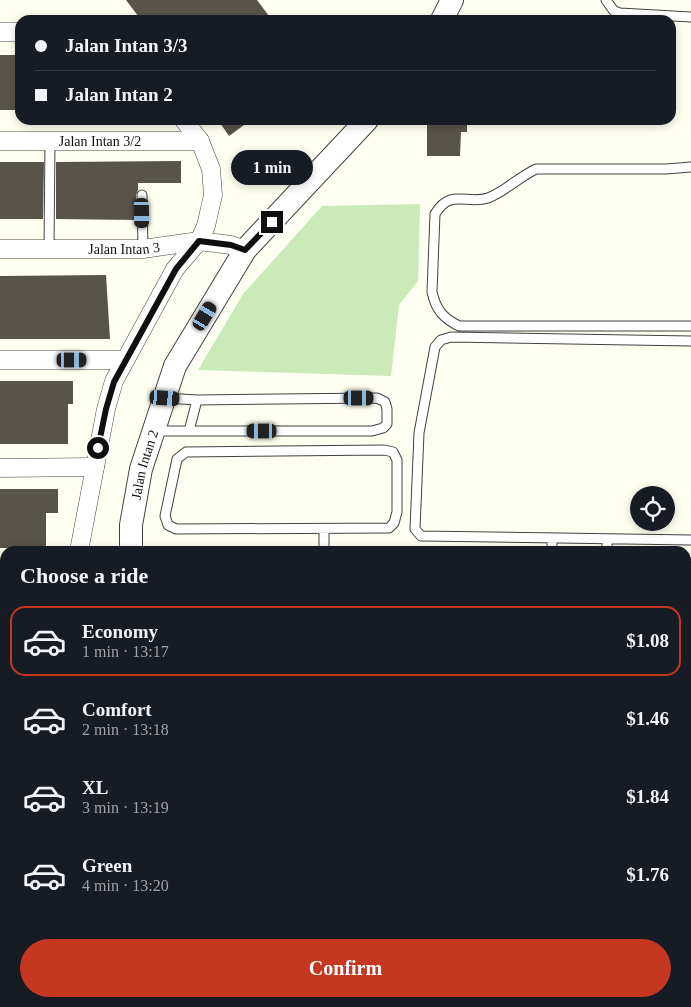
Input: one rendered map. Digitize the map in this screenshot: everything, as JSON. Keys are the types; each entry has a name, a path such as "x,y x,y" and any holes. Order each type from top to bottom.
{"street":[{"path":"444,15 452,0"},
{"path":"0,32 15,32"},
{"path":"80,546 106,409 114,382 176,269 199,241 206,226 213,195 211,169 200,141 188,125"},
{"name":"Jalan Intan 2","path":"131,546 132,525 141,469 175,366 245,250 362,125"},
{"name":"Jalan Intan 3/2","path":"0,141 200,141"},
{"name":"Jalan Intan 3","path":"0,249 143,249 199,241 231,245 245,250"},
{"path":"0,360 125,360"},
{"path":"0,468 95,467"}],"lane":[{"path":"606,0 614,10 620,13 656,15"},
{"path":"676,16 691,17"},
{"path":"49,249 50,140"},
{"path":"691,168 666,170 536,169 523,175 486,199 473,200 462,198 449,200 441,205 435,214 432,292 435,305 441,313 449,321 459,326 691,326"},
{"path":"142,195 143,249"},
{"path":"691,341 451,337 441,340 434,347 419,434 415,528 421,536 691,540"},
{"path":"154,430 372,431 383,428 387,424 385,402 377,398 197,400 165,398"},
{"path":"189,431 197,400"},
{"path":"384,450 393,452 397,460 397,512 394,523 389,528 324,529 176,529 168,525 166,516 177,459 186,452 384,450"},
{"path":"324,529 324,546"},
{"path":"552,538 552,546"},
{"path":"607,539 608,546"}],"green space":[{"path":"420,204 418,281 399,305 391,376 198,370 243,294 322,206"}],"building":[{"path":"126,0 257,0 268,15 137,15"},
{"path":"0,55 15,55 15,110 0,110"},
{"path":"221,125 244,125 229,136"},
{"path":"427,125 467,125 467,132 461,132 460,156 427,156"},
{"path":"181,161 181,183 138,183 136,220 56,219 56,162"},
{"path":"0,162 44,162 43,219 0,219"},
{"path":"106,275 110,339 0,339 0,276"},
{"path":"0,381 73,381 73,404 68,404 68,444 0,444"},
{"path":"0,489 58,489 58,513 46,513 46,546 0,546"}],"route":[{"path":"98,448 114,382 176,269 199,241 231,245 245,250 272,222"}]}
